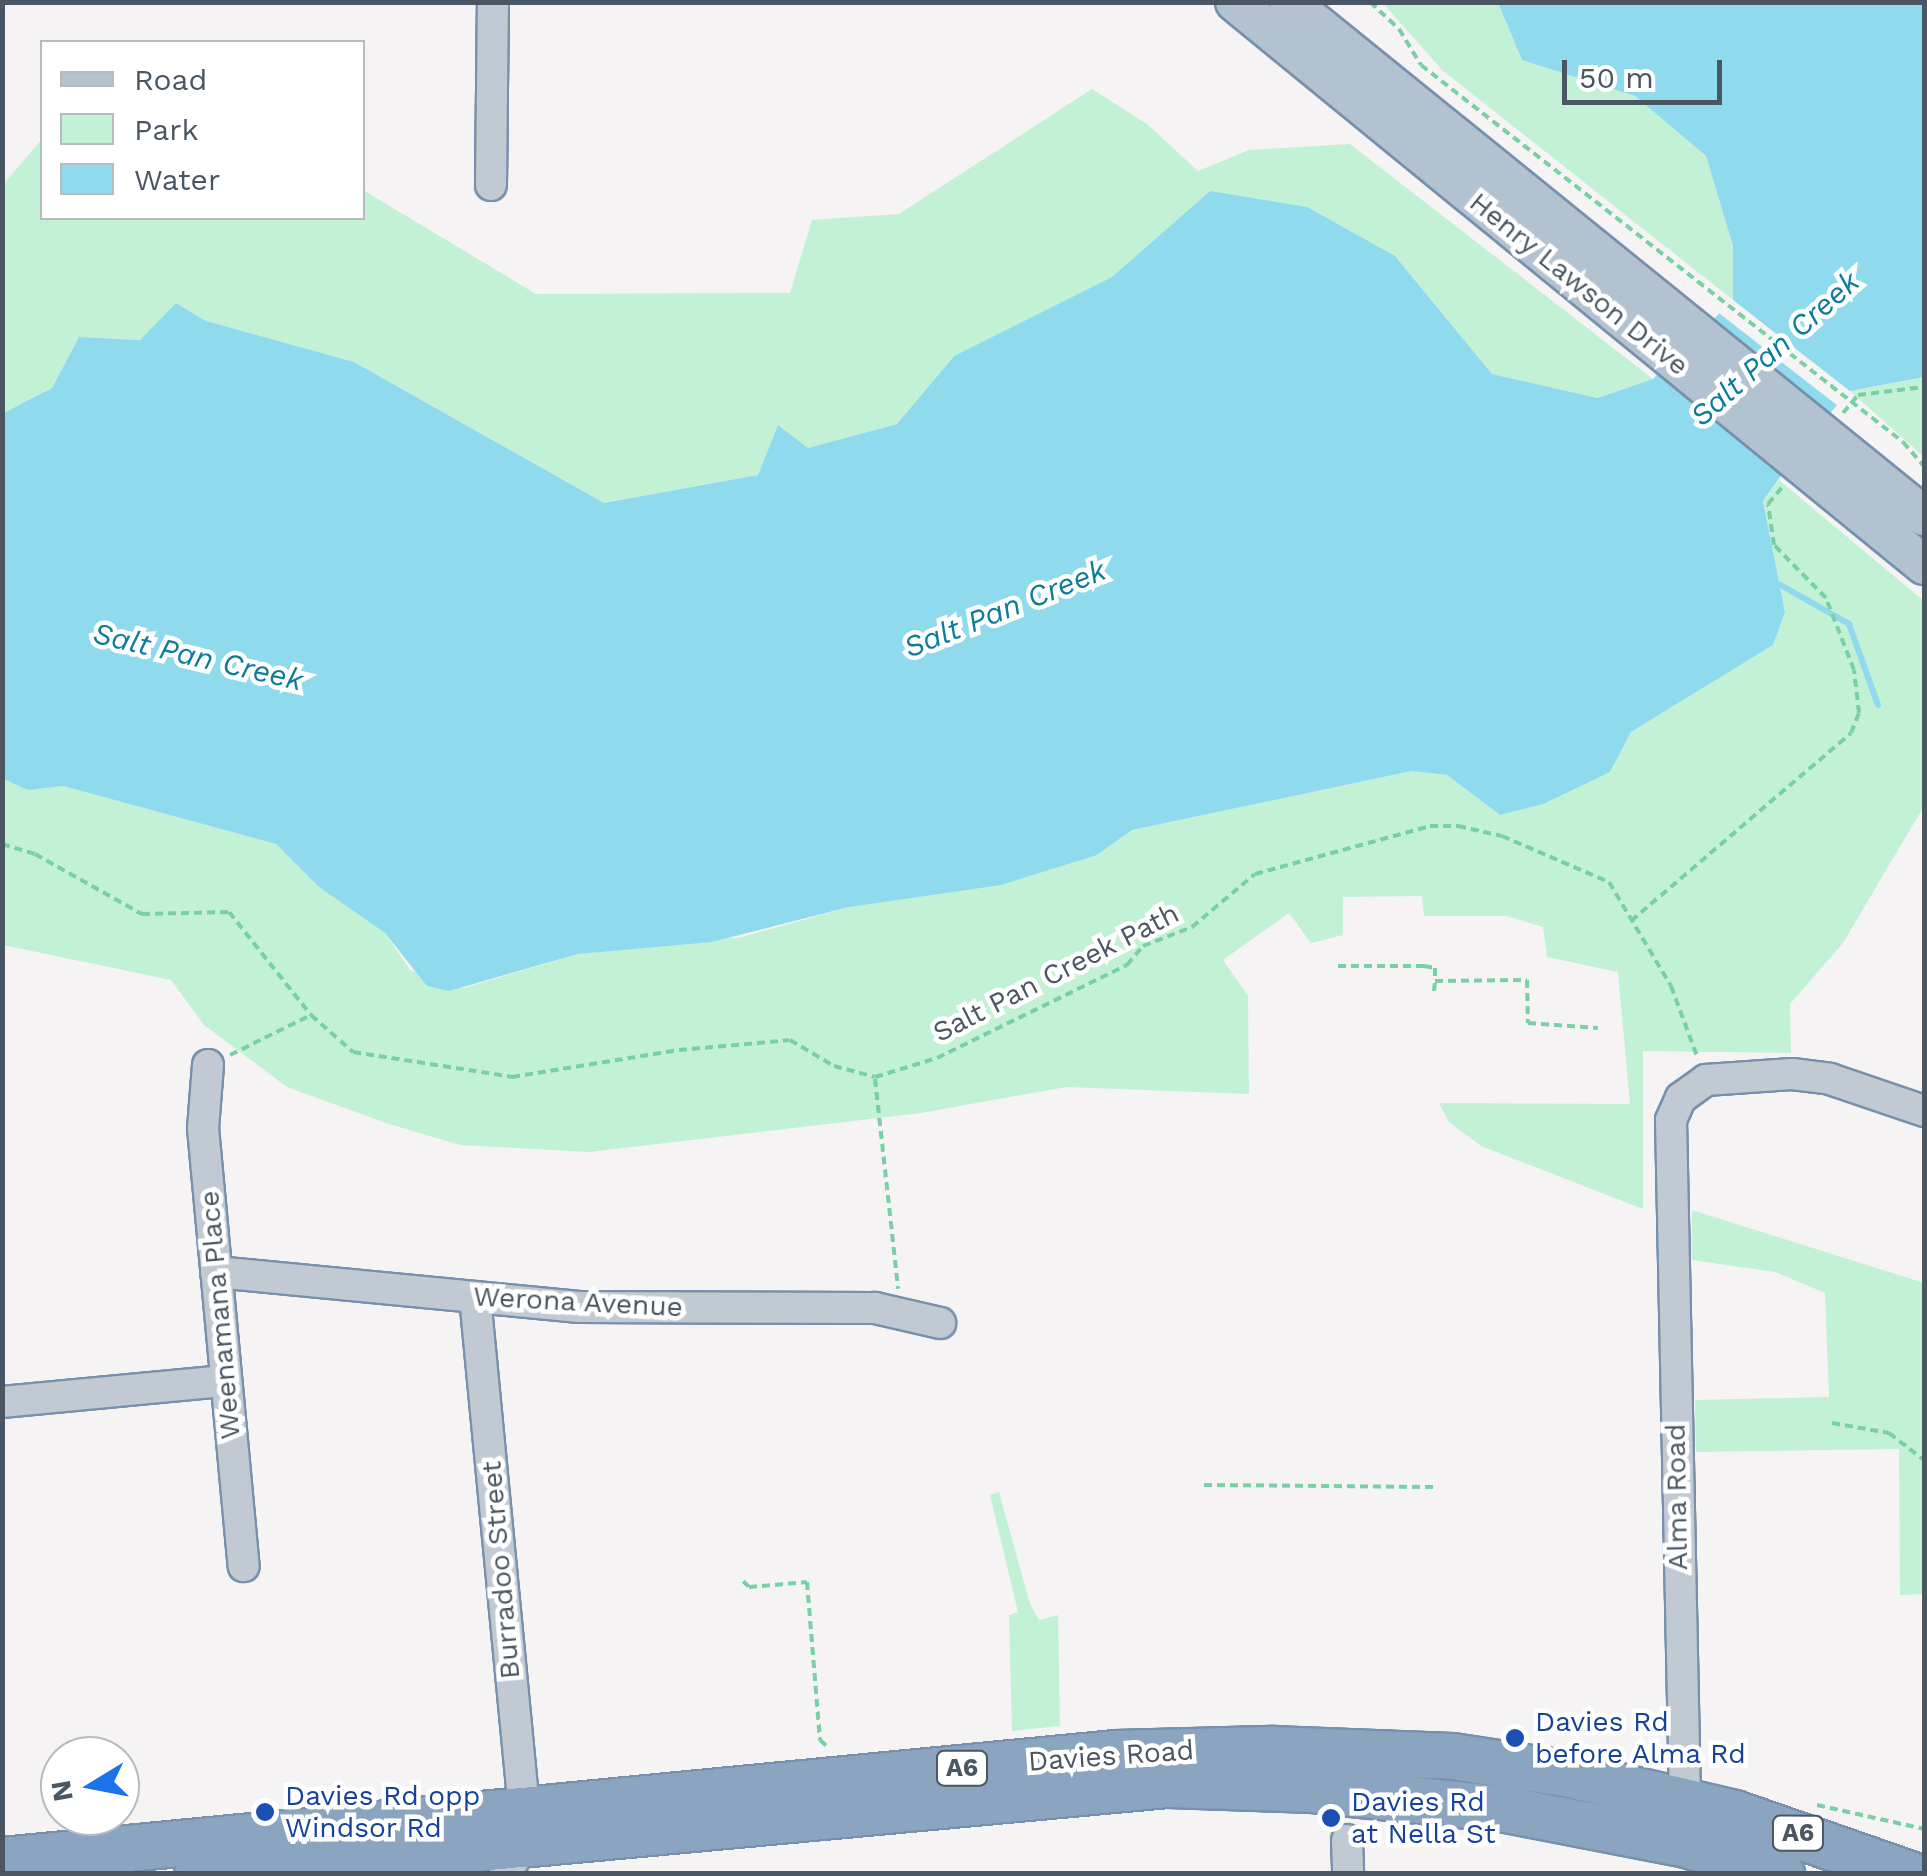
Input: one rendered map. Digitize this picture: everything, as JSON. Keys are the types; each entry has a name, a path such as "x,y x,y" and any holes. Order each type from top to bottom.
{"highway":[{"name":"Davies Road","path":"198,1874 466,1861 518,1842 830,1780 1115,1754 1273,1750 1452,1756 1685,1799 1908,1874"},
{"name":"Davies Road","path":"2,1860 518,1842 1168,1784 1439,1800 1686,1858 1781,1874"},
{"name":"Alma Road","path":"1685,1799 1686,1858"}],"main road":[{"name":"Henry Lawson Drive","path":"1235,2 1414,106"},
{"name":"Henry Lawson Drive","path":"1289,2 1862,487 1924,564"},
{"name":"Henry Lawson Drive","path":"1862,487 1924,516"}],"street":[{"path":"491,184 493,2"},
{"name":"Weenamana Place","path":"208,1065 202,1108 244,1566"},
{"path":"1706,1080 1830,1079 1924,1111"},
{"name":"Alma Road","path":"1685,1799 1671,1120 1681,1098 1706,1080"},
{"name":"Werona Avenue","path":"216,1272 610,1308 875,1308 940,1323"},
{"name":"Burradoo Street","path":"476,1296 518,1842"},
{"path":"2,1402 226,1381"},
{"path":"1348,1840 1348,1874"}],"path":[{"path":"1370,2 1414,106 1903,442 1924,466"},
{"path":"1836,422 1858,394 1924,387"},
{"path":"1631,921 1852,733 1860,713 1854,670 1826,598 1774,545 1768,504 1791,476"},
{"name":"Salt Pan Creek Path","path":"875,1077 938,1058 1127,965 1144,946 1192,926 1256,874 1430,826 1502,836 1609,882 1671,986 1706,1080"},
{"path":"2,844 35,854 142,914 229,912 310,1015 354,1052 512,1077 679,1050 790,1040 834,1066 875,1077 901,1313"},
{"path":"1338,966 1435,968 1434,991"},
{"path":"1435,981 1528,980 1528,1024 1598,1028"},
{"path":"208,1065 310,1015"},
{"path":"1832,1423 1889,1433 1924,1460"},
{"path":"1204,1485 1433,1487"},
{"path":"743,1581 749,1588 807,1582 820,1740 826,1739 830,1780"},
{"path":"1804,1802 1924,1828"}],"green space":[{"path":"1383,3 1498,3 1522,60 1635,96 1706,156 1733,246 1733,300 1442,70"},
{"path":"1092,89 1147,124 1198,171 1249,150 1350,144 1653,379 1596,398 1492,374 1395,256 1210,191 1112,277 954,356 897,424 808,448 778,425 758,475 604,503 354,362 206,321 176,303 141,340 79,337 52,388 3,414 3,185 40,141 40,220 365,220 365,191 536,294 790,293 812,220 899,214"},
{"path":"1924,377 1924,457 1850,391"},
{"path":"1779,480 1924,601 1924,806 1843,943 1790,1004 1791,1053 1643,1051 1643,1209 1481,1146 1449,1122 1439,1103 1630,1104 1618,972 1547,957 1543,927 1507,916 1424,916 1422,896 1343,897 1343,935 1311,943 1289,913 1223,960 1248,996 1249,1094 1066,1087 921,1113 589,1152 460,1145 386,1123 287,1087 204,1025 171,980 3,945 2,779 28,789 63,786 276,844 319,887 385,933 410,970 464,988 578,954 742,937 849,907 1097,855 1132,830 1413,771 1447,775 1500,815 1610,772 1631,732 1773,645 1785,612 1763,501"},
{"path":"1692,1210 1924,1283 1924,1594 1900,1595 1899,1449 1696,1452 1695,1400 1829,1397 1825,1293 1775,1272 1692,1260"},
{"path":"999,1492 1030,1604 1039,1620 1058,1615 1060,1726 1012,1731 1009,1615 1018,1612 990,1495"}],"water":[{"name":"Salt Pan Creek","path":"1498,3 1924,3 1924,377 1850,391 1808,438 1763,501 1785,612 1773,645 1631,732 1610,772 1543,804 1500,815 1447,775 1412,771 1132,830 1097,855 1001,885 849,907 712,942 578,954 449,991 427,986 385,933 319,887 276,844 63,786 28,790 3,779 2,414 52,388 79,337 140,340 176,303 206,321 354,362 604,503 758,475 778,425 808,448 897,424 954,356 1112,277 1210,191 1307,207 1395,256 1492,374 1597,398 1653,379 1733,300 1733,246 1706,156 1635,96 1522,60"}],"pier":[{"path":"1728,296 1855,395 1843,410 1716,311"}],"waterway":[{"path":"1779,584 1849,624 1878,705"}],"place":[{"name":"Davies Rd before Alma Rd","path":"1515,1738"},
{"name":"Davies Rd opp Windsor Rd","path":"265,1812"},
{"name":"Davies Rd at Nella St","path":"1331,1818"}]}
